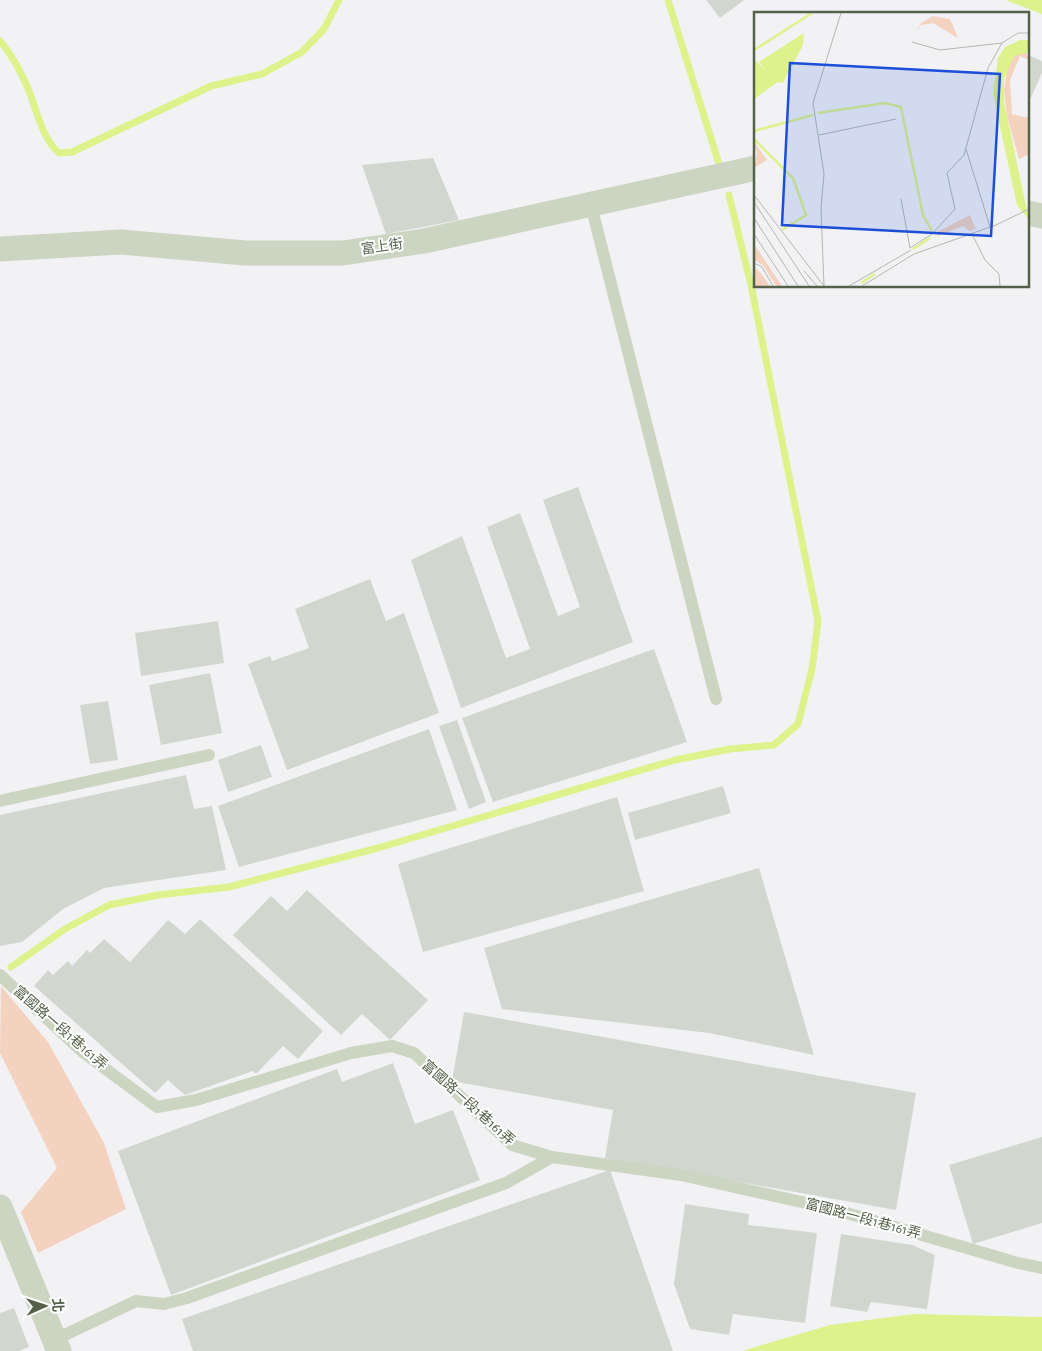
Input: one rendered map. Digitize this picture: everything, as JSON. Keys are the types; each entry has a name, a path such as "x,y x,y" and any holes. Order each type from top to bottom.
{"street":[{"name":"富上街","path":"0,249 121,242 245,253 343,253 424,241 754,168"},
{"path":"2,1220 57,1345"}],"lane":[{"path":"591,205 716,699"},
{"path":"0,801 209,755"},
{"name":"富國路一段1巷161弄","path":"0,975 84,1054 157,1107 196,1100 351,1053 392,1046 414,1053 512,1145 552,1157 681,1175 833,1209 1018,1263 1042,1268"},
{"path":"57,1345 136,1301 164,1304 187,1298 506,1183 552,1157"}],"shaded area":[{"path":"1006,0 1042,0 1042,14"},
{"path":"1,986 48,1042 104,1143 126,1209 38,1253 21,1212 57,1168 0,1053"},
{"path":"914,1314 1042,1317 1042,1351 742,1351 830,1325"}],"building":[{"path":"706,0 744,0 720,18"},
{"path":"1030,56 1042,61 1042,73 1030,100"},
{"path":"433,158 459,220 386,234 362,165"},
{"path":"578,487 633,642 461,708 411,560 462,536 506,658 530,649 487,527 520,513 558,616 580,607 543,500"},
{"path":"370,579 386,621 404,613 439,713 287,770 248,664 270,656 272,661 309,648 295,609"},
{"path":"218,621 224,663 141,676 135,633"},
{"path":"654,649 687,742 493,802 462,718"},
{"path":"210,673 222,733 161,745 149,685"},
{"path":"108,701 118,760 90,764 80,705"},
{"path":"457,720 486,802 469,809 439,726"},
{"path":"429,729 457,810 239,867 218,806"},
{"path":"261,745 272,777 228,792 218,760"},
{"path":"186,775 194,809 212,806 226,870 104,888 63,909 22,942 0,946 0,815"},
{"path":"723,786 731,813 635,840 628,813"},
{"path":"617,797 644,891 423,952 398,864"},
{"path":"759,868 814,1055 709,1033 502,1009 484,948"},
{"path":"307,890 428,1000 390,1040 362,1014 341,1035 233,935 271,896 287,911"},
{"path":"200,919 323,1031 298,1059 283,1046 256,1074 253,1071 185,1095 168,1080 155,1093 34,986 48,970 53,975 68,961 72,966 87,950 90,953 104,939 130,962 168,920 185,934"},
{"path":"464,1012 916,1093 896,1210 605,1158 613,1110 452,1081"},
{"path":"393,1063 415,1124 453,1110 480,1180 171,1295 118,1151 337,1069 342,1082"},
{"path":"1042,1137 1042,1223 973,1244 949,1165"},
{"path":"610,1170 673,1351 193,1351 182,1319"},
{"path":"685,1204 749,1214 748,1225 817,1233 805,1323 733,1314 729,1335 690,1329 674,1284"},
{"path":"841,1234 912,1245 935,1255 927,1309 871,1302 867,1312 830,1306"},
{"path":"14,1308 29,1347 19,1351 0,1351 0,1313"}],"waterway":[{"path":"0,41 18,67 47,138 59,153 72,152 211,86 262,74 302,52 324,29 339,0"},
{"path":"668,0 719,164"},
{"path":"11,967 65,929 109,905 158,895 229,887 378,848 675,760 730,749 774,745 798,724 812,669 818,621 751,285 729,195"}]}
